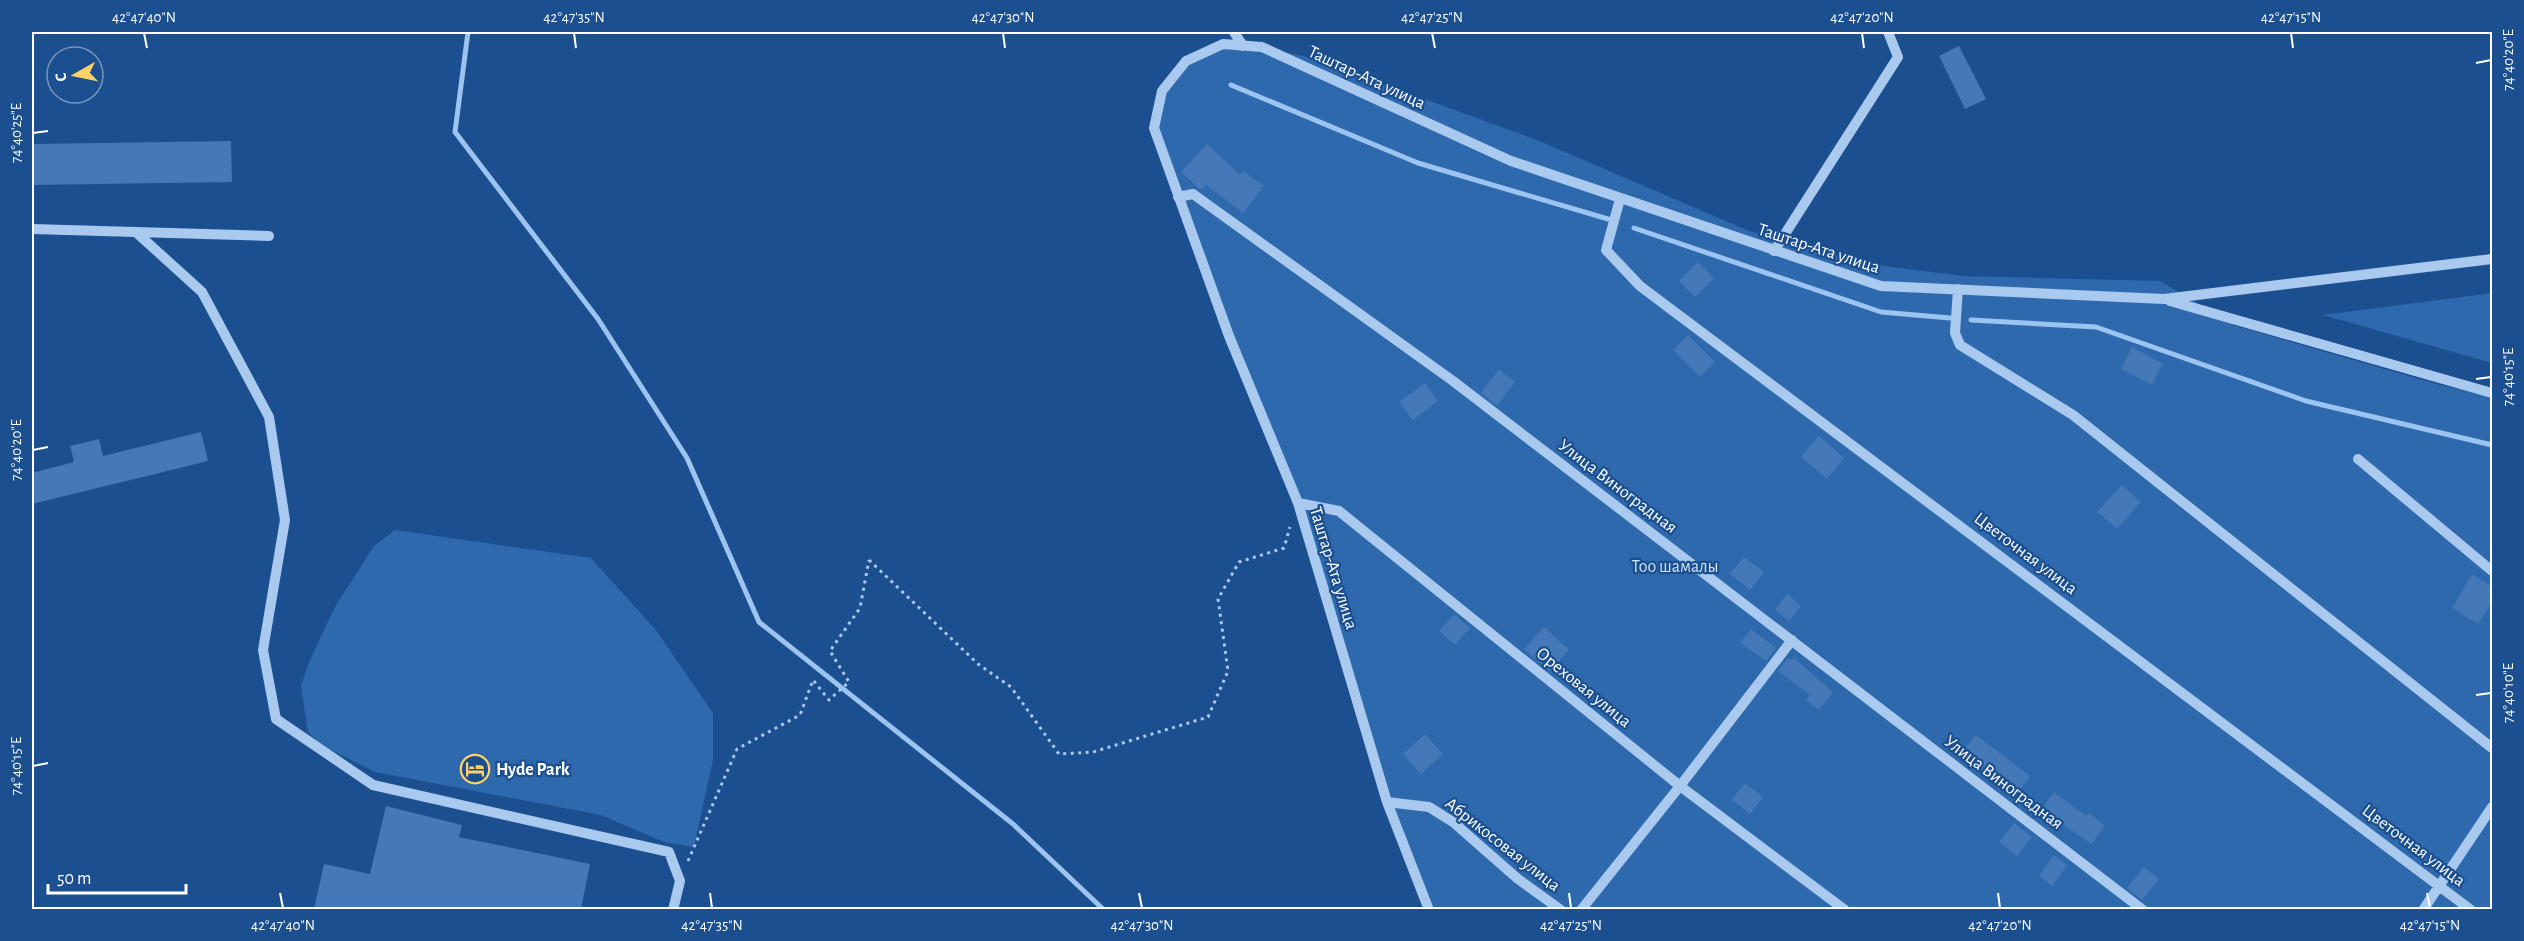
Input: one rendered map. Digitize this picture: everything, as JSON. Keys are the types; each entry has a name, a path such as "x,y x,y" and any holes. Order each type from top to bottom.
{"street":[{"path":"1234,32 1243,46"},
{"path":"1774,251 1898,57 1888,32"},
{"name":"Таштар-Ата улица","path":"1429,909 1387,802 1298,503 1229,336 1154,128 1162,91 1186,61 1223,44 1262,47 1511,161 1881,286 2164,299"},
{"name":"Улица Виноградная","path":"1178,197 1193,194 1443,374 2143,909"},
{"name":"Цветочная улица","path":"1620,199 1606,250 1640,286 2471,909"},
{"path":"32,230 270,236"},
{"path":"138,234 202,292 269,417 285,520 263,650 276,719 374,785 669,852 680,881 673,909"},
{"path":"2164,299 2493,259"},
{"path":"1958,289 1955,333 1960,345 2073,415 2493,747"},
{"path":"2164,299 2493,393"},
{"path":"2358,459 2493,571"},
{"name":"Ореховая улица","path":"1298,503 1339,511 1680,786 1845,909"},
{"path":"1581,909 1680,786 1791,640"},
{"name":"Абрикосовая улица","path":"1387,802 1429,807 1445,817 1518,879 1562,909"},
{"path":"2423,909 2493,807"}],"path":[{"path":"680,881 736,749 800,715 813,680 829,700 849,682 831,651 860,608 869,560 978,664 1011,687 1059,754 1093,752 1208,717 1228,671 1218,599 1239,562 1284,549 1298,503"}],"green space":[{"name":"Тоо шамалы","path":"1223,44 1262,47 1312,58 1537,140 1749,231 1868,264 1964,276 2160,281 2236,326 2437,384 2492,397 2492,909 1429,909 1387,802 1298,503 1154,128 1162,95 1174,74 1193,59"},
{"path":"2492,293 2492,363 2323,315"},
{"path":"395,530 591,558 655,629 713,713 713,760 694,847 664,842 601,815 375,772 323,746 308,732 301,686 309,662 336,605 374,546"}],"building":[{"path":"1959,46 1986,99 1965,109 1939,56"},
{"path":"231,141 232,182 32,185 32,144"},
{"path":"1207,144 1240,175 1243,171 1264,186 1243,213 1206,185 1201,190 1181,172"},
{"path":"1698,262 1714,278 1695,297 1679,281"},
{"path":"1688,335 1715,362 1700,377 1673,350"},
{"path":"2132,347 2163,364 2152,385 2121,369"},
{"path":"1499,369 1515,382 1497,406 1481,393"},
{"path":"1425,383 1438,401 1413,420 1399,402"},
{"path":"201,432 208,461 32,504 32,473 74,462 70,446 99,439 103,456"},
{"path":"1819,436 1844,458 1827,479 1801,457"},
{"path":"2122,485 2141,502 2117,529 2097,512"},
{"path":"1744,557 1764,572 1750,590 1730,574"},
{"path":"2472,574 2493,587 2493,601 2478,624 2452,608"},
{"path":"1787,594 1801,606 1789,621 1775,610"},
{"path":"1454,614 1470,628 1455,645 1439,631"},
{"path":"1544,627 1569,650 1550,671 1524,649"},
{"path":"1751,629 1776,648 1766,661 1740,643"},
{"path":"1788,658 1792,660 1794,658 1833,692 1819,710 1806,700 1810,695 1778,671"},
{"path":"1425,734 1443,754 1421,774 1403,754"},
{"path":"1976,735 2030,776 2017,794 1963,751"},
{"path":"1745,783 1763,797 1750,814 1732,800"},
{"path":"2054,792 2086,816 2089,813 2105,826 2091,844 2041,809"},
{"path":"386,806 462,825 459,837 590,864 581,909 314,909 324,864 370,874"},
{"path":"2014,823 2032,837 2017,856 1999,842"},
{"path":"2054,855 2067,866 2052,886 2039,876"},
{"path":"2144,867 2159,879 2142,900 2127,888"}],"waterway":[{"path":"468,32 455,132 598,319 687,458 759,622 1013,824 1104,910"},
{"path":"1231,85 1418,163 1608,219"},
{"path":"1634,228 1881,312 1950,318"},
{"path":"1971,320 2096,327 2306,401 2492,445"}],"place":[{"name":"Hyde Park","path":"475,769"}]}
